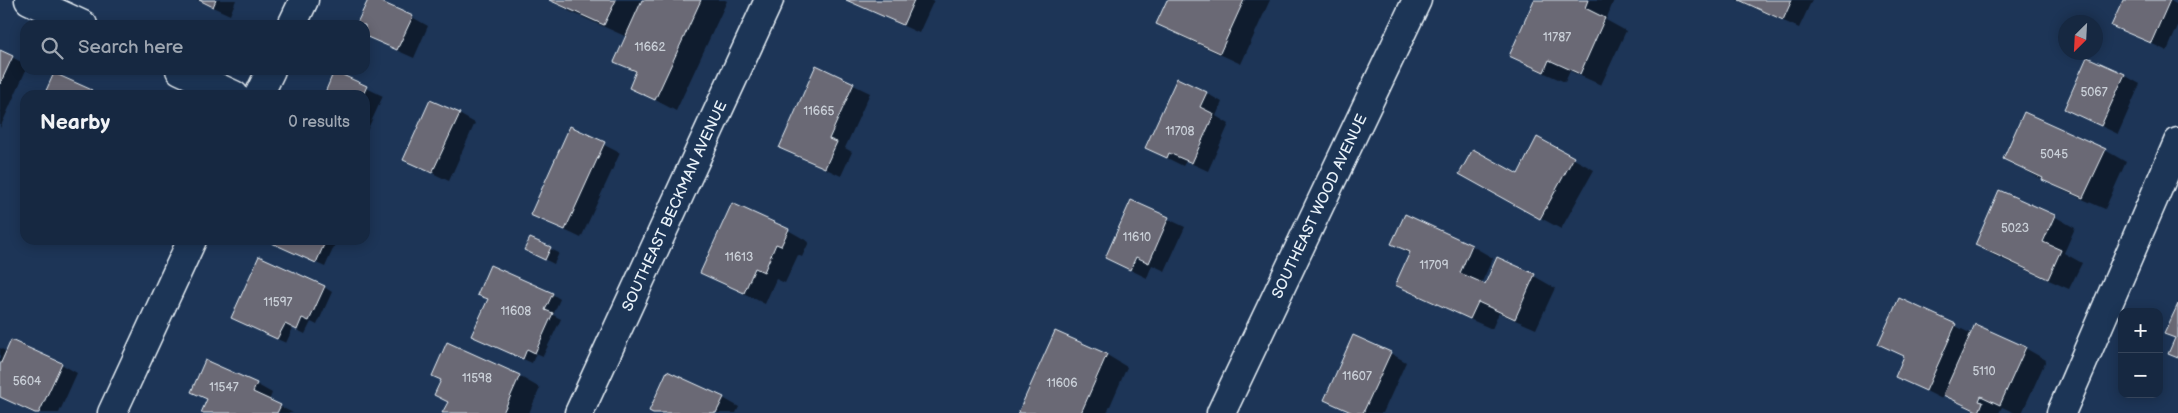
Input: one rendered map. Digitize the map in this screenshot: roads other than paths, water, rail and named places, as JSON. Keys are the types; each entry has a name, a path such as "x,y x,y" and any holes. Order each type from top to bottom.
{"street":[{"path":"29,0 72,20"},
{"path":"294,20 304,0"},
{"name":"SOUTHEAST BECKMAN AVENUE","path":"579,413 769,0"},
{"name":"SOUTHEAST WOOD AVENUE","path":"1221,413 1417,0"},
{"path":"191,75 223,90"},
{"path":"261,90 269,75"},
{"path":"2060,413 2178,142"},
{"path":"112,413 190,245"}]}
